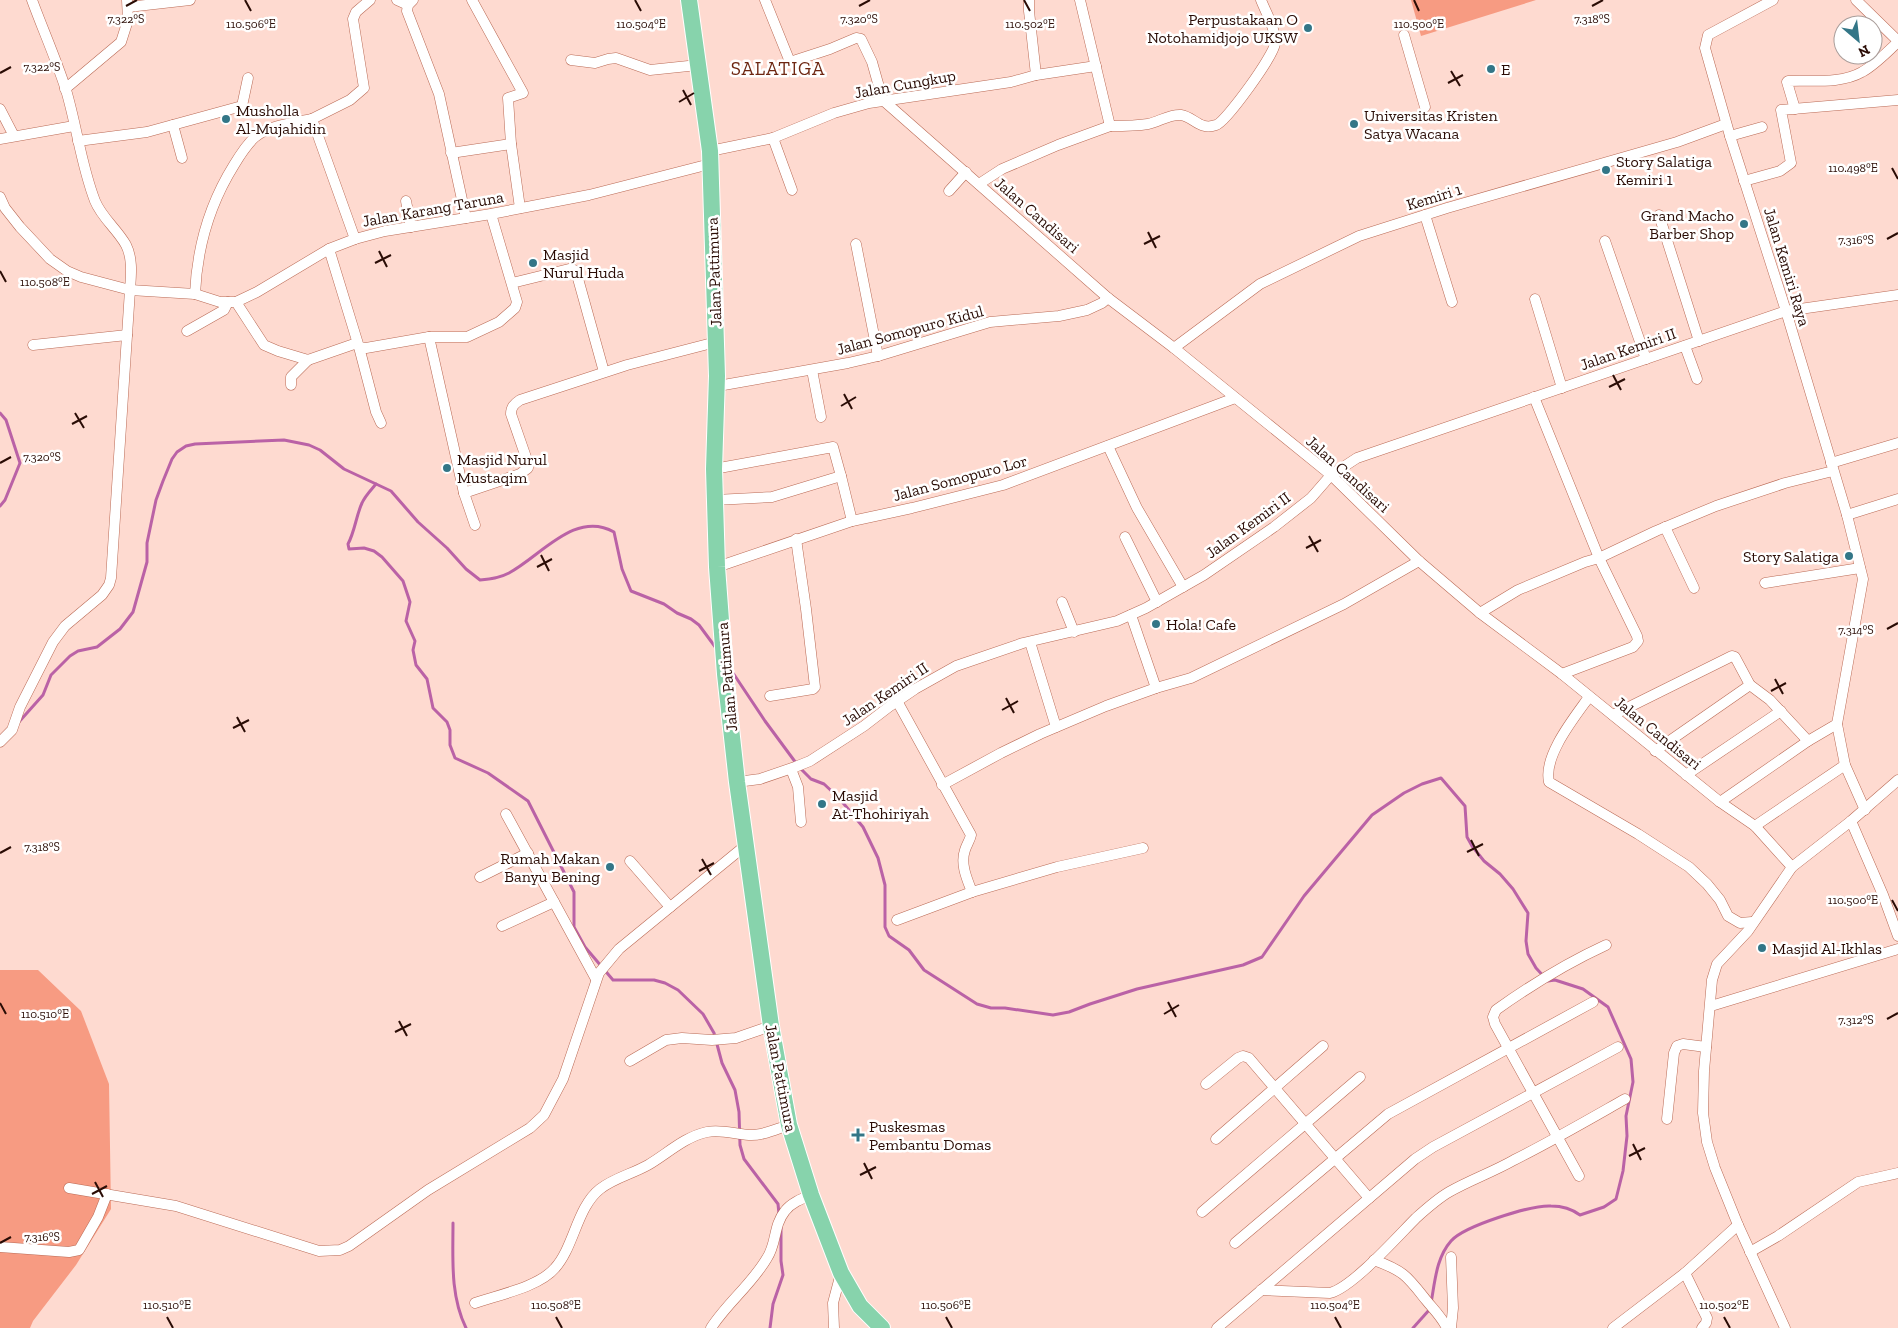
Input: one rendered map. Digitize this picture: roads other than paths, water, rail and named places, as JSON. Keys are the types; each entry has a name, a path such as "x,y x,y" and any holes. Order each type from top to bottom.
{"main road":[{"name":"Jalan Pattimura","path":"689,0 710,158 718,386 714,500 725,674 737,782 771,1026 789,1125 811,1195 841,1273 860,1306 882,1328"}],"street":[{"path":"0,742 12,730 53,642 64,626 102,595 111,578 130,290 131,265 129,253 125,244 100,212 84,169 65,89 32,0"},
{"path":"65,89 121,42 126,26 127,4 190,0"},
{"path":"195,294 196,265 204,229 225,179 242,151 255,137 266,131 312,119 350,100 364,88 353,20 356,12 370,0"},
{"path":"397,0 410,2 407,11 408,17 431,69 439,94 466,218"},
{"path":"472,0 523,92 508,100 511,144 520,208"},
{"path":"765,0 790,62 856,38 861,39 872,62 884,101"},
{"path":"1029,0 1028,11 1036,75"},
{"path":"1080,0 1110,126"},
{"path":"979,184 1002,170 1058,145 1110,126 1149,124 1170,116 1188,118 1201,126 1213,126 1224,120 1273,50 1275,43 1270,20 1261,0"},
{"name":"Jalan Kemiri Raya","path":"1773,0 1708,35 1705,48 1726,124 1786,311 1847,515 1863,579 1837,724"},
{"path":"1795,109 1788,81 1842,80 1855,76 1864,71 1898,42 1856,0"},
{"path":"1404,36 1425,107"},
{"path":"571,60 595,63 616,58 650,70 698,65"},
{"name":"Jalan Cungkup","path":"710,158 773,138 834,113 869,103 1011,82 1036,75 1096,66"},
{"path":"78,141 147,132 242,106 248,78"},
{"path":"1744,181 1780,171 1791,163 1780,111 1898,100"},
{"name":"Jalan Candisari","path":"884,101 1108,298 1174,348 1331,475 1419,561 1480,613 1562,674 1720,802 1755,826 1792,867"},
{"path":"0,109 14,136"},
{"path":"312,119 355,239"},
{"name":"Kemiri 1","path":"1174,348 1260,284 1359,236 1677,142 1726,124"},
{"path":"173,125 182,158"},
{"path":"0,139 74,126"},
{"path":"1730,136 1762,127"},
{"path":"773,138 792,190"},
{"path":"451,153 511,144"},
{"name":"Jalan Karang Taruna","path":"187,331 224,310 232,302 257,292 329,249 355,239 386,231 589,195 710,158"},
{"path":"949,191 966,172"},
{"path":"0,197 5,208 20,227 50,259 67,271 81,278 130,290 195,294 220,302 232,302 264,345 308,360"},
{"path":"406,201 411,227"},
{"path":"291,385 291,378 308,360 358,345 366,348 429,337 467,337 499,322 515,308 517,302 490,214"},
{"path":"1425,215 1452,302"},
{"path":"1659,215 1699,341"},
{"path":"1605,241 1646,359"},
{"path":"856,244 878,356"},
{"path":"329,249 376,412 381,423"},
{"path":"512,283 569,269 574,270 604,372"},
{"name":"Jalan Kemiri II","path":"737,782 760,779 810,761 864,726 897,701 956,666 1001,650 1117,621 1157,602 1204,576 1274,527 1311,498 1331,475 1357,458 1786,311 1898,295"},
{"name":"Jalan Somopuro Kidul","path":"718,386 812,370 878,356 990,322 1059,316 1087,310 1108,298"},
{"path":"1535,299 1562,388"},
{"path":"33,344 127,335"},
{"path":"429,337 464,493 475,525"},
{"path":"464,493 520,474 528,468 511,414 514,404 520,400 627,364 716,342"},
{"path":"1685,346 1697,379"},
{"path":"812,370 821,417"},
{"name":"Jalan Somopuro Lor","path":"717,567 852,521 1003,485 1235,398"},
{"path":"1534,398 1599,558 1638,641 1633,647 1562,674"},
{"path":"1480,613 1518,590 1599,558 1665,527 1725,503 1898,444"},
{"path":"1108,446 1137,508 1183,587"},
{"path":"714,469 833,447 852,521"},
{"path":"714,500 772,497 841,476"},
{"path":"1847,515 1898,500"},
{"path":"1665,527 1694,588"},
{"path":"1125,537 1157,602"},
{"path":"770,696 813,689 815,687 796,539"},
{"path":"942,785 1056,727 1106,706 1191,678 1344,604 1419,561"},
{"path":"1765,583 1860,568"},
{"path":"1062,602 1074,632"},
{"path":"1131,615 1156,688"},
{"path":"1030,642 1056,727"},
{"path":"1612,715 1732,656 1735,657 1750,685 1770,700 1808,741"},
{"path":"1655,751 1750,685"},
{"path":"1589,697 1571,722 1551,760 1547,772 1550,782 1638,834 1689,867 1720,900 1728,916 1740,922 1752,922"},
{"path":"897,701 971,835 963,861 964,872 972,892"},
{"path":"1686,774 1781,711"},
{"path":"1720,802 1808,741 1837,724 1845,765 1864,810"},
{"path":"1755,826 1845,765"},
{"path":"793,768 798,787 801,822"},
{"path":"1785,1328 1738,1225 1715,1168 1707,1142 1704,1114 1704,1071 1712,980 1717,964 1748,931 1752,922 1792,867 1851,821 1898,780"},
{"path":"506,814 554,902 601,972"},
{"path":"1851,821 1883,895 1898,936"},
{"path":"70,1188 176,1206 319,1251 340,1250 379,1226 428,1190 530,1128 544,1115 552,1102 572,1057 601,972 619,949 746,845"},
{"path":"897,920 972,892 1057,867 1143,848"},
{"path":"480,877 528,852"},
{"path":"630,861 670,907"},
{"path":"502,926 554,902"},
{"path":"1580,1176 1495,1024 1493,1017 1496,1010 1540,980 1606,945"},
{"path":"1711,1006 1898,949"},
{"path":"1235,1244 1388,1114 1508,1047 1594,1002"},
{"path":"630,1061 666,1040 736,1038 771,1026"},
{"path":"1666,1119 1674,1053 1677,1046 1683,1044 1706,1047"},
{"path":"1216,1139 1323,1046"},
{"path":"1216,1328 1415,1159 1432,1147 1618,1047"},
{"path":"1206,1084 1243,1056 1249,1058 1369,1198"},
{"path":"1202,1212 1360,1077"},
{"path":"1261,1290 1330,1293 1345,1286 1433,1203 1448,1192 1558,1138 1625,1099"},
{"path":"475,1303 530,1284 545,1277 555,1268 590,1200 602,1187 648,1165 695,1136 707,1132 721,1131 750,1135 764,1133 789,1125"},
{"path":"1750,1252 1778,1236 1858,1182 1898,1173"},
{"path":"0,1247 69,1252 79,1250 104,1207 107,1194"},
{"path":"711,1328 768,1258 778,1221 784,1212 790,1206 811,1195"},
{"path":"1613,1328 1685,1273 1738,1225"},
{"path":"1449,1328 1454,1308 1451,1256"},
{"path":"1374,1260 1405,1274 1449,1328"},
{"path":"834,1328 833,1303 841,1273"},
{"path":"1685,1273 1707,1318 1702,1328"}],"waterway":[{"path":"0,413 6,420 20,463 5,500 0,506"},
{"path":"18,723 43,695 51,675 70,656 78,651 97,647 120,629 133,612 147,562 147,543 156,500 163,481 177,452 186,446 195,444 284,440 309,445 320,450 344,469 391,491 418,522 447,548 466,569 480,580 491,579 509,573 572,531 586,527 600,527 614,532 622,569 631,591 664,604 677,613 691,619 699,625 716,648"},
{"path":"376,484 366,495 362,503 348,544 349,549 364,548 374,551 382,557 403,581 410,602 406,621 415,641 413,650 416,665 427,679 433,708 447,722 450,730 450,745 455,758 488,773 528,801 574,892 574,927 585,947 613,980 654,980 665,983 678,990 703,1014 714,1033 722,1063 735,1090 739,1112 740,1145 744,1159 778,1204 779,1214"},
{"path":"731,670 796,763"},
{"path":"800,768 811,779 824,784 839,798 863,827 878,858 885,885 885,927 889,936 909,950 924,970 977,1004 991,1008 1005,1008 1053,1015 1069,1012 1137,989 1243,965 1262,957 1304,896 1372,815 1404,793 1422,784 1441,778 1465,806 1467,837 1472,846 1484,861 1500,874 1513,889 1528,913 1526,941 1528,954 1536,968 1548,981 1555,980 1583,989 1608,1007 1631,1059 1633,1082 1626,1116 1627,1136 1623,1171 1616,1199 1604,1207 1580,1215 1570,1210 1551,1206 1529,1209 1483,1223 1458,1235 1451,1241 1442,1255 1437,1270 1431,1303"},
{"path":"453,1223 455,1290 457,1303 466,1328"},
{"path":"770,1328 773,1304 783,1275 781,1225"},
{"path":"1413,1328 1430,1309"}],"place":[{"name":"Perpustakaan O Notohamidjojo UKSW","path":"1308,28"},
{"name":"E","path":"1491,69"},
{"name":"Musholla Al-Mujahidin","path":"226,119"},
{"name":"Universitas Kristen Satya Wacana","path":"1354,124"},
{"name":"Story Salatiga Kemiri 1","path":"1606,170"},
{"name":"Grand Macho Barber Shop","path":"1744,224"},
{"name":"Masjid Nurul Huda","path":"533,263"},
{"name":"Masjid Nurul Mustaqim","path":"447,468"},
{"name":"Story Salatiga","path":"1849,556"},
{"name":"Hola! Cafe","path":"1156,624"},
{"name":"Masjid At-Thohiriyah","path":"822,804"},
{"name":"Rumah Makan Banyu Bening","path":"610,867"},
{"name":"Masjid Al-Ikhlas","path":"1762,948"},
{"name":"Puskesmas Pembantu Domas","path":"858,1135"}],"district":[{"name":"SALATIGA","path":"778,68"}]}
